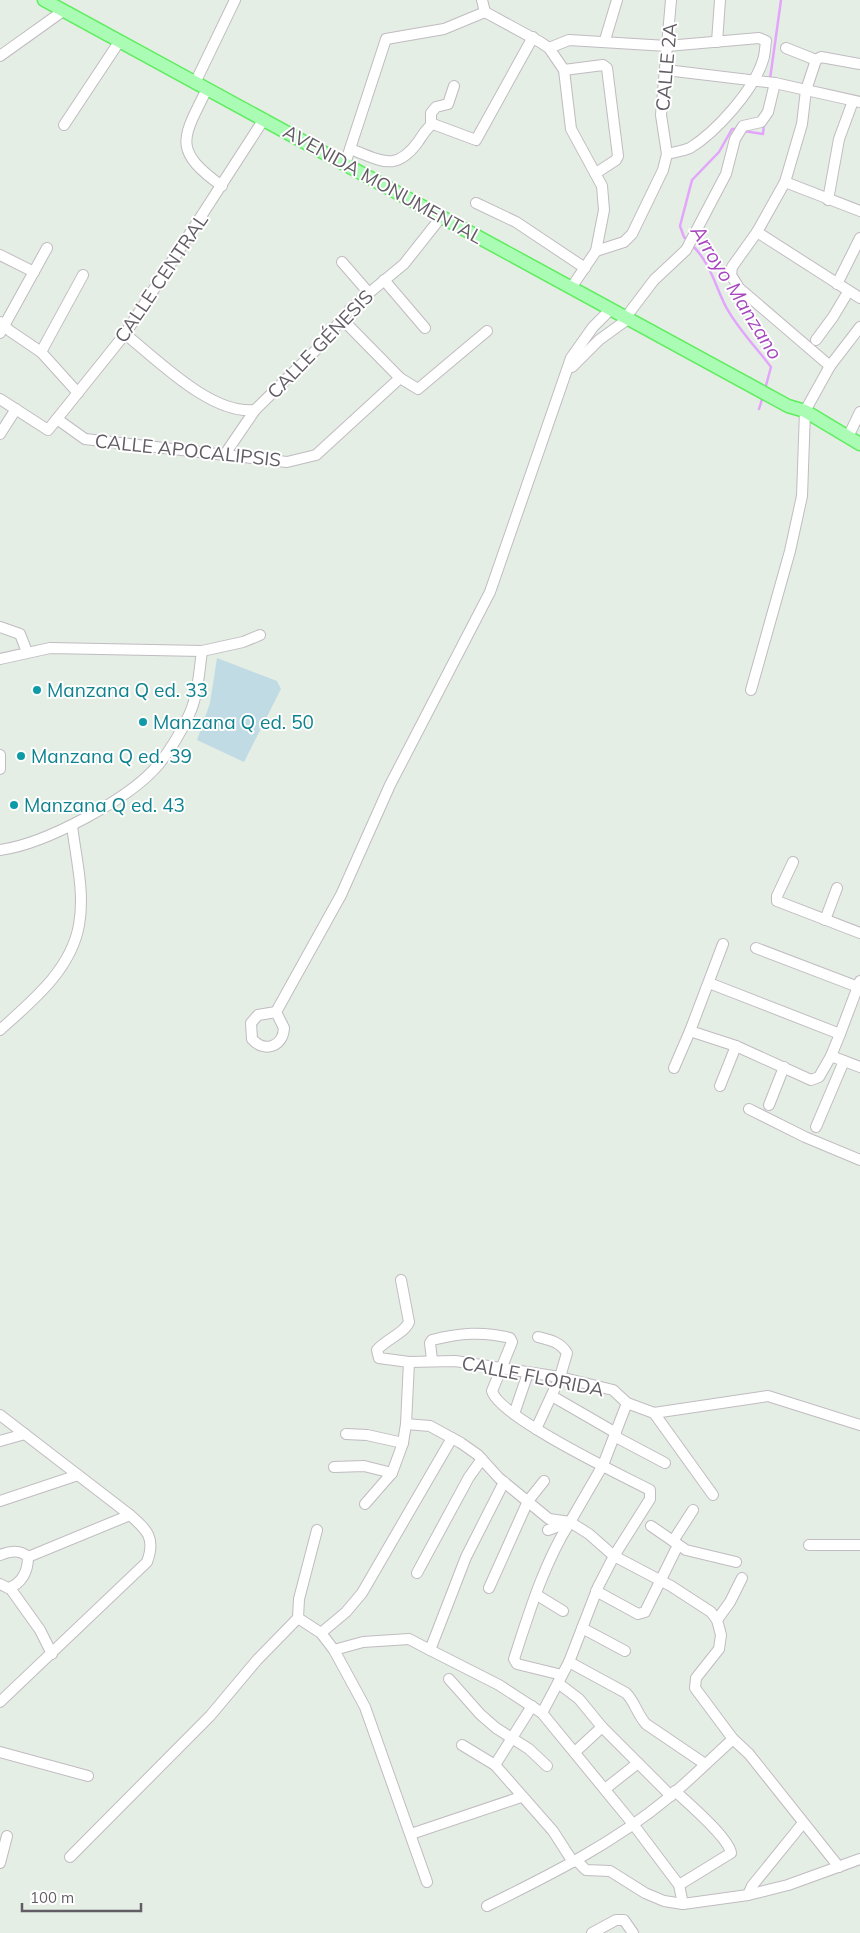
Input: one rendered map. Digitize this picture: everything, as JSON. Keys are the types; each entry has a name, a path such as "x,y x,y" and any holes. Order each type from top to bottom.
{"main road":[{"name":"AVENIDA MONUMENTAL","path":"44,0 788,406 805,411"},
{"path":"805,411 860,444"}],"street":[{"path":"195,83 235,0"},
{"path":"482,0 485,12 533,37 549,48 564,70 572,129 603,190 604,210 596,251 571,288"},
{"path":"605,40 617,0"},
{"name":"CALLE 2A","path":"596,251 624,242 632,234 663,170 667,154 661,114 672,0"},
{"path":"718,42 720,0"},
{"path":"0,56 63,11"},
{"path":"345,164 386,39 444,30 485,12"},
{"path":"432,125 476,140 533,37"},
{"path":"549,48 566,40 605,40 667,46 759,38 766,41 763,60 754,82 711,132 688,149 667,154"},
{"path":"64,125 119,42"},
{"path":"786,48 816,60"},
{"path":"830,366 739,288 731,275 732,267 757,232 785,182 802,124 806,90 816,60 821,57 860,64"},
{"path":"564,70 603,65 607,68 618,156 616,160 596,173"},
{"path":"666,70 774,83 856,102 839,140 828,200"},
{"path":"564,378 580,356 627,318 654,280 686,250 726,174 734,139 743,126 761,122 768,112 774,83"},
{"path":"350,149 384,161 398,161 411,151 432,125 432,112 436,107 448,104 454,86"},
{"path":"207,89 188,128 186,144 189,157 196,166 222,186"},
{"name":"CALLE CENTRAL","path":"16,409 48,430 125,334 264,119"},
{"path":"785,182 860,211"},
{"path":"476,203 516,222 585,268"},
{"name":"CALLE GÉNESIS","path":"225,454 255,410 319,347 368,292 404,264 442,216"},
{"path":"757,232 860,298"},
{"path":"837,284 860,238"},
{"path":"47,248 2,326 41,352 78,393"},
{"path":"0,255 34,272"},
{"path":"342,262 368,292"},
{"path":"41,352 83,275"},
{"path":"384,280 426,328"},
{"path":"816,340 848,292"},
{"path":"276,1012 341,895 390,785 490,592 571,358 590,330 611,309"},
{"path":"342,319 400,378 418,390 488,331"},
{"path":"751,690 790,551 802,496 805,411 830,366 860,327"},
{"path":"590,330 599,340"},
{"path":"125,334 210,400 234,409 255,410"},
{"name":"CALLE APOCALIPSIS","path":"57,419 85,439 287,462 310,458 322,450 400,378"},
{"path":"0,399 16,409 0,434"},
{"path":"848,437 860,412"},
{"path":"0,627 20,634 27,652"},
{"path":"0,659 50,648 202,651 234,645 260,635"},
{"path":"0,851 21,846 72,826 137,783 163,759 190,713 202,651"},
{"path":"0,755 0,769"},
{"path":"0,1030 52,980 74,945 79,924 80,905 72,826"},
{"path":"793,862 777,896 777,901 860,933"},
{"path":"825,920 837,888"},
{"path":"674,1068 723,944"},
{"path":"690,1031 736,1046 811,1080 816,1080 831,1056 859,984 756,948"},
{"path":"709,983 840,1034"},
{"path":"720,1086 736,1046"},
{"path":"831,1056 860,1067"},
{"path":"816,1127 844,1061"},
{"path":"769,1105 784,1067"},
{"path":"749,1109 805,1137 860,1160"},
{"name":"CALLE FLORIDA","path":"401,1280 409,1322 406,1328 391,1337 378,1350 380,1358 409,1362 455,1360 560,1377 613,1390 627,1403 654,1413 768,1396 860,1425"},
{"path":"432,1360 430,1343 432,1340 470,1332 488,1333 510,1338 512,1342 492,1390 494,1395 514,1414 536,1429 650,1490 650,1499 614,1556 596,1591 568,1662 542,1713"},
{"path":"536,1429 560,1377 567,1353 563,1347 553,1340 538,1337"},
{"path":"365,1504 392,1473 403,1443 406,1424 409,1362"},
{"path":"514,1414 528,1373"},
{"path":"552,1396 665,1463"},
{"path":"627,1403 603,1465 560,1537 536,1595 514,1659 517,1664 560,1679 602,1727 638,1763 704,1818 729,1846 730,1853 678,1885"},
{"path":"654,1413 713,1495"},
{"path":"0,1415 146,1529 151,1540 152,1550 147,1562 0,1702"},
{"path":"406,1424 430,1426 452,1438 482,1460 504,1482 549,1519 570,1522 590,1534 614,1556 661,1581 711,1612 717,1620 721,1635 719,1649 696,1678 695,1688 733,1739 749,1754 839,1867"},
{"path":"0,1442 25,1434"},
{"path":"346,1434 367,1435 403,1443"},
{"path":"321,1633 346,1612 362,1593 452,1438"},
{"path":"417,1573 470,1477 482,1460"},
{"path":"334,1466 364,1466 392,1473"},
{"path":"0,1502 78,1475"},
{"path":"489,1588 528,1501 544,1481"},
{"path":"430,1650 466,1557 504,1482"},
{"path":"596,1591 638,1614 645,1612 693,1510"},
{"path":"28,1557 130,1515"},
{"path":"548,1530 570,1522"},
{"path":"651,1526 686,1550 736,1562"},
{"path":"70,1857 210,1716 257,1660 298,1618 299,1599 317,1530"},
{"path":"809,1545 860,1545"},
{"path":"0,1555 14,1551 23,1552 28,1557 28,1566 20,1582 5,1586 40,1630 52,1654"},
{"path":"717,1620 730,1602 742,1578"},
{"path":"536,1595 563,1611"},
{"path":"298,1618 321,1633 334,1650 365,1707 427,1882"},
{"path":"582,1628 625,1651"},
{"path":"334,1650 363,1642 409,1639 499,1685 542,1713 633,1824 678,1885 683,1904"},
{"path":"568,1662 626,1693 633,1700 639,1717 646,1724 705,1764"},
{"path":"449,1679 480,1714 547,1766"},
{"path":"495,1765 532,1706"},
{"path":"575,1752 602,1727"},
{"path":"487,1906 574,1861 633,1824 673,1794 733,1739"},
{"path":"462,1745 495,1765 521,1797 554,1831 574,1861 586,1870 610,1870 645,1893 664,1901 683,1904 748,1895 788,1885 860,1859"},
{"path":"0,1752 88,1776"},
{"path":"605,1790 638,1763"},
{"path":"411,1834 521,1797"},
{"path":"748,1895 752,1886 804,1824"},
{"path":"0,1863 3,1837"},
{"path":"592,1933 616,1920 624,1920 633,1933"}],"shaded area":[{"path":"217,658 277,681 281,689 244,762 197,740 210,703"}],"waterway":[{"name":"Arroyo Manzano","path":"770,79 781,0"},
{"name":"Arroyo Manzano","path":"744,131 763,134 764,123"},
{"name":"Arroyo Manzano","path":"688,241 684,237 680,226 692,180 719,152 732,129 736,129"},
{"name":"Arroyo Manzano","path":"692,245 703,259 725,305 740,329 771,367 765,389"},
{"name":"Arroyo Manzano","path":"759,409 763,396"}],"place":[{"name":"Manzana Q ed. 33","path":"37,690"},
{"name":"Manzana Q ed. 50","path":"143,722"},
{"name":"Manzana Q ed. 39","path":"21,756"},
{"name":"Manzana Q ed. 43","path":"14,805"}]}
